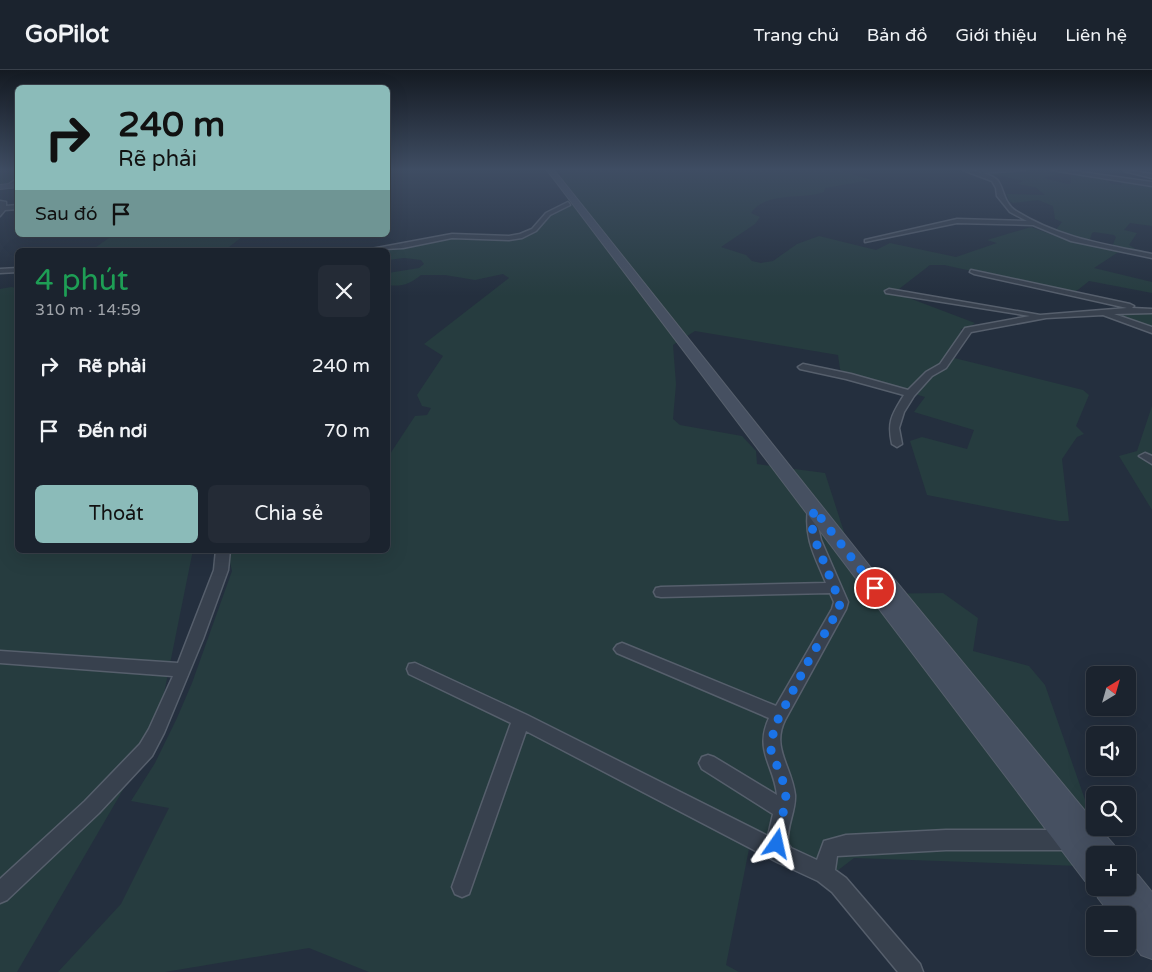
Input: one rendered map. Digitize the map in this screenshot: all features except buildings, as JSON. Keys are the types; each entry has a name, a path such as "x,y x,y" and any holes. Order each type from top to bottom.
{"main road":[{"path":"583,212 1086,859"},
{"path":"590,212 1097,846"},
{"path":"1136,894 1152,915"},
{"path":"1114,896 1152,944"}],"street":[{"path":"386,248 452,236 509,238 522,236 534,230 552,212"},
{"path":"1016,212 1073,240 1152,256"},
{"path":"867,241 957,221 1035,223 1049,221"},
{"path":"0,271 15,270"},
{"path":"974,272 1150,310"},
{"path":"889,291 1043,316"},
{"path":"897,444 894,428 899,412 910,394 929,374 943,366 962,336 968,330 1043,316 1150,310"},
{"path":"1103,313 1152,330"},
{"path":"803,367 848,376 910,394"},
{"path":"780,852 778,836 786,798 784,784 771,750 772,732 779,715 839,609 840,602 815,540 812,527 814,509"},
{"path":"0,893 92,807 146,750 156,733 183,670 221,570 223,553"},
{"path":"660,592 835,588"},
{"path":"622,649 779,715"},
{"path":"0,656 183,670"},
{"path":"415,669 521,720 825,874 852,899 912,972"},
{"path":"462,887 521,720"},
{"path":"708,763 784,810"},
{"path":"825,874 826,855 831,848 846,845 946,840 1071,840"}],"green space":[{"path":"556,212 752,212 760,217 755,224 721,247 746,255 752,261 761,263 773,261 797,244 819,236 876,250 890,243 956,257 997,243 987,240 1031,227 1064,239 1120,251 1094,268 1152,282 1152,293 1089,281 1074,293 944,265 930,265 899,289 909,298 975,323 961,329 961,334 946,356 1083,390 1089,395 1076,426 1084,434 1077,437 1062,459 1069,521 1059,521 927,495 910,441 922,437 967,449 974,430 914,412 925,397 844,373 840,369 838,355 695,331 673,345 676,384 673,419 680,425 742,436 756,451 757,464 825,473 864,594 943,593 978,618 973,651 1029,666 1045,685 1086,802 1086,836 1096,836 1091,846 1086,846 1086,855 1080,866 854,858 824,881 750,844 726,965 739,972 369,972 309,948 165,972 58,972 121,904 169,808 131,801 155,763 192,683 232,571 228,553 390,553 390,454 415,416 427,415 431,408 422,406 417,395 443,356 424,344 509,278 503,274 475,280 445,275 421,275 406,284 390,285 390,273 419,268 424,264 421,260 404,258 390,260 390,249 447,237 511,239 529,236 539,229 548,216"},
{"path":"1054,212 1152,212 1152,226 1130,223 1124,230 1137,233 1129,245 1137,251 1112,247 1116,237 1114,235 1094,232 1089,242 1055,231 1062,222 1055,219"},
{"path":"110,237 242,237 228,248 95,248"},
{"path":"15,288 15,553 192,553 156,733 17,972 0,972 0,289"},
{"path":"1152,311 1152,328 1114,315 1114,313"},
{"path":"1152,406 1152,510 1119,456 1137,451"}],"route":[{"path":"777,844 786,798 784,784 771,750 771,738 779,715 834,619 840,602 815,540 812,527 814,509 875,588"}]}
